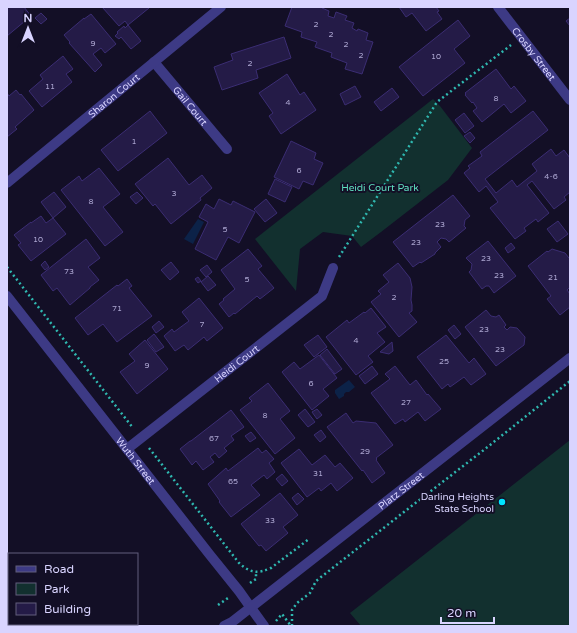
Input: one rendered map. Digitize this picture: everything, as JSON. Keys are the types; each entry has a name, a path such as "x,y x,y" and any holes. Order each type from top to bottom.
{"street":[{"name":"Sharon Court","path":"7,183 221,7"},
{"name":"Crosby Street","path":"498,7 570,100"},
{"name":"Gail Court","path":"154,62 227,149"},
{"name":"Heidi Court","path":"127,449 322,296 333,268"},
{"name":"Wuth Street","path":"7,296 239,591 264,626"},
{"name":"Platz Street","path":"228,625 570,358"}],"path":[{"path":"333,268 437,102 521,37"},
{"path":"292,626 292,610 297,603 310,593 316,582 570,381"},
{"path":"282,614 292,626"}],"green space":[{"name":"Heidi Court Park","path":"433,99 472,148 448,180 361,247 352,236 323,232 300,249 296,291 255,239"},
{"name":"Darling Heights State School","path":"570,440 570,626 361,626 350,613"}],"water":[{"path":"198,219 204,222 193,244 184,239"},
{"path":"349,380 355,387 349,392 346,392 344,396 339,399 335,393 335,390"}],"building":[{"path":"7,7 24,7 31,16 7,36"},
{"path":"102,7 149,8 128,25 125,21 119,26"},
{"path":"292,7 322,7 329,11 328,16 334,18 336,12 347,16 345,20 354,23 352,28 357,31 358,29 368,33 366,40 373,42 362,74 345,69 347,63 331,57 332,53 315,47 317,42 301,37 302,32 285,26"},
{"path":"399,7 436,7 439,11 437,12 442,19 426,31 412,13 406,17"},
{"path":"41,13 47,19 41,24 35,18"},
{"path":"91,14 116,44 105,53 101,48 93,54 102,65 95,72 69,43 70,42 64,35"},
{"path":"570,18 570,26 566,21"},
{"path":"458,20 470,36 454,49 465,63 423,96 399,67"},
{"path":"128,25 141,41 131,49 121,37 119,39 115,36 124,26 125,28"},
{"path":"284,37 291,58 256,70 258,78 222,90 214,67 233,60 231,54"},
{"path":"63,56 73,69 66,74 72,82 42,107 29,91 43,79 40,75"},
{"path":"496,69 511,89 514,86 526,101 511,113 504,104 482,122 473,111 477,108 465,95 465,93"},
{"path":"287,74 300,95 304,92 316,110 281,134 269,116 273,113 259,93"},
{"path":"355,86 361,97 345,105 340,94"},
{"path":"392,88 399,97 381,111 374,102"},
{"path":"16,90 34,110 15,127 17,129 7,137 7,93 9,96"},
{"path":"150,111 167,133 118,171 101,150"},
{"path":"533,111 548,130 485,179 496,193 512,180 517,187 537,171 532,164 551,149 556,156 564,150 570,158 570,192 564,197 566,200 554,209 532,181 527,185 549,213 538,222 536,219 524,228 526,231 515,239 490,208 498,202 486,186 479,192 464,173 470,168 468,166 482,156 480,152"},
{"path":"464,113 474,126 465,133 455,120"},
{"path":"470,132 475,138 470,143 464,136"},
{"path":"291,141 316,153 314,159 323,163 313,185 303,181 299,189 274,177"},
{"path":"168,158 189,185 202,175 212,188 200,198 201,200 171,224 155,204 153,206 135,184"},
{"path":"99,168 120,194 103,207 123,232 105,246 61,190 79,176 82,181"},
{"path":"275,179 292,187 285,202 268,194"},
{"path":"54,192 66,207 53,218 41,202"},
{"path":"137,192 143,198 136,204 130,197"},
{"path":"453,195 470,216 465,220 464,226 466,228 449,242 446,239 441,238 437,242 441,247 435,254 413,267 393,242"},
{"path":"219,199 231,205 233,201 255,212 239,243 228,237 216,260 195,249 208,222 199,217 206,204 214,209"},
{"path":"266,199 277,213 265,222 254,209"},
{"path":"41,216 46,223 53,218 66,234 31,261 18,245 21,243 14,235"},
{"path":"558,221 568,234 557,242 547,229"},
{"path":"86,239 100,258 88,267 99,280 70,305 57,288 53,291 41,275"},
{"path":"488,241 516,276 494,293 489,286 482,289 469,272 472,264 466,258"},
{"path":"511,243 515,248 508,253 505,248"},
{"path":"248,249 262,266 258,269 274,288 260,299 257,296 229,317 219,304 235,289 221,270"},
{"path":"552,249 565,253 569,258 570,257 570,287 567,290 570,294 570,307 560,315 547,299 551,296 528,266 547,251 548,252"},
{"path":"45,261 49,267 45,270 41,265"},
{"path":"171,262 179,272 170,280 161,270"},
{"path":"398,263 410,278 412,287 412,311 409,313 417,322 399,337 371,302 381,294 378,291 389,282 383,275"},
{"path":"207,265 212,272 206,277 200,270"},
{"path":"208,276 216,285 208,291 201,282"},
{"path":"198,277 201,281 198,283 195,279"},
{"path":"127,279 132,286 129,288 152,316 117,342 103,324 88,335 75,318 117,285 118,286"},
{"path":"199,298 223,328 207,341 204,337 188,350 184,345 175,351 164,336 172,329 174,332 189,321 182,312"},
{"path":"371,308 386,327 377,333 385,342 368,356 373,362 356,375 326,337 347,320 349,323"},
{"path":"486,310 491,316 496,317 499,315 506,325 504,327 507,330 510,327 517,328 525,337 524,345 496,366 465,327"},
{"path":"159,321 164,327 156,333 152,327"},
{"path":"454,325 461,334 455,339 448,330"},
{"path":"154,334 164,347 156,352 147,340"},
{"path":"318,335 327,347 314,357 304,345"},
{"path":"446,335 469,363 474,358 486,374 471,385 464,377 450,387 448,384 442,389 417,357"},
{"path":"145,340 168,369 137,394 120,372 135,361 129,354"},
{"path":"392,342 393,351 389,354 380,352"},
{"path":"327,349 342,369 335,374 320,355"},
{"path":"319,355 337,378 323,389 329,396 312,410 282,372 294,362 300,369"},
{"path":"372,366 378,374 365,384 359,376"},
{"path":"395,366 410,385 416,380 427,395 428,394 441,409 425,421 418,412 405,422 403,419 395,424 371,393 390,379 385,374"},
{"path":"268,383 290,411 280,419 295,438 275,454 240,410 252,401 249,398"},
{"path":"305,409 315,422 308,427 298,415"},
{"path":"317,409 322,415 317,419 312,412"},
{"path":"231,410 244,427 231,436 234,440 224,448 227,451 219,458 215,453 210,457 214,462 203,470 196,461 192,465 180,449"},
{"path":"346,413 353,423 356,421 376,423 393,445 376,458 385,473 372,483 327,427"},
{"path":"321,430 326,437 320,442 314,435"},
{"path":"251,432 256,438 250,442 245,436"},
{"path":"258,448 262,453 266,450 274,459 269,463 275,472 267,479 264,475 251,485 260,495 231,517 219,502 220,501 208,484 226,468 228,471"},
{"path":"299,449 312,465 325,455 335,467 340,463 353,478 337,491 331,483 321,491 319,488 307,497 281,463"},
{"path":"282,474 288,481 282,486 276,479"},
{"path":"280,493 298,515 283,527 288,533 266,551 261,545 259,546 241,524"},
{"path":"298,493 304,499 297,505 292,498"}],"place":[{"name":"Darling Heights State School","path":"502,502"}]}
